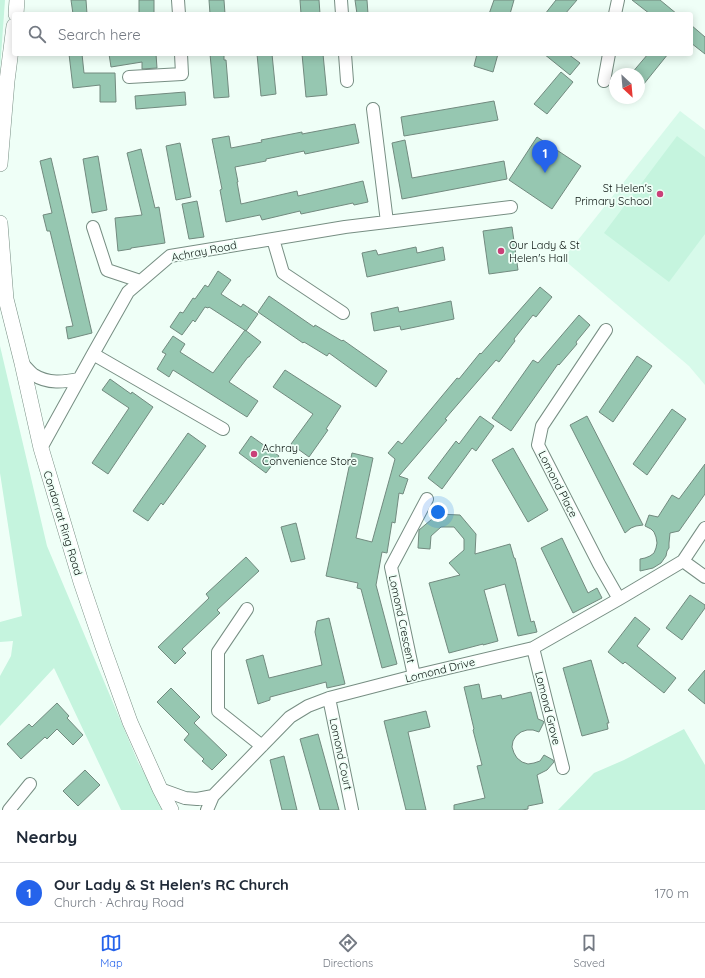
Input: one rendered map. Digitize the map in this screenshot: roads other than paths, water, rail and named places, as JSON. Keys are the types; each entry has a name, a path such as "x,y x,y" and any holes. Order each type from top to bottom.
{"street":[{"path":"16,12 17,0"},
{"path":"178,0 179,12"},
{"path":"341,0 342,12"},
{"path":"615,12 618,0"},
{"path":"0,164 12,42"},
{"path":"129,77 182,74 181,56"},
{"path":"345,56 346,81"},
{"path":"604,82 609,56"},
{"path":"373,109 387,222"},
{"name":"Achray Road","path":"41,448 92,354 128,292 170,256 345,227 511,207"},
{"name":"Condorrat Ring Road","path":"0,223 3,295 22,363 41,448 81,582 103,647 130,722 171,810"},
{"path":"93,227 108,270 140,281"},
{"path":"273,239 283,273 343,313"},
{"name":"Lomond Place","path":"606,330 542,426 538,445 599,564 619,599"},
{"path":"92,354 222,429"},
{"path":"22,363 34,375 45,380 62,382 79,379"},
{"name":"Lomond Crescent","path":"414,676 391,567 428,499"},
{"name":"Lomond Drive","path":"213,796 290,717 308,706 329,698 414,676 533,648 683,561 705,528"},
{"path":"683,561 705,577"},
{"path":"247,609 218,652 218,711 262,746"},
{"name":"Lomond Grove","path":"533,648 563,768"},
{"name":"Lomond Court","path":"329,698 352,810"},
{"path":"9,810 30,784"},
{"path":"160,789 185,798 197,799 213,796"},
{"path":"207,810 213,796"}],"place":[{"name":"Our Lady & St Helen's RC Church","path":"545,173"},
{"name":"St Helen's Primary School","path":"660,194"},
{"name":"Our Lady & St Helen's Hall","path":"501,251"},
{"name":"Achray Convenience Store","path":"254,454"}]}
